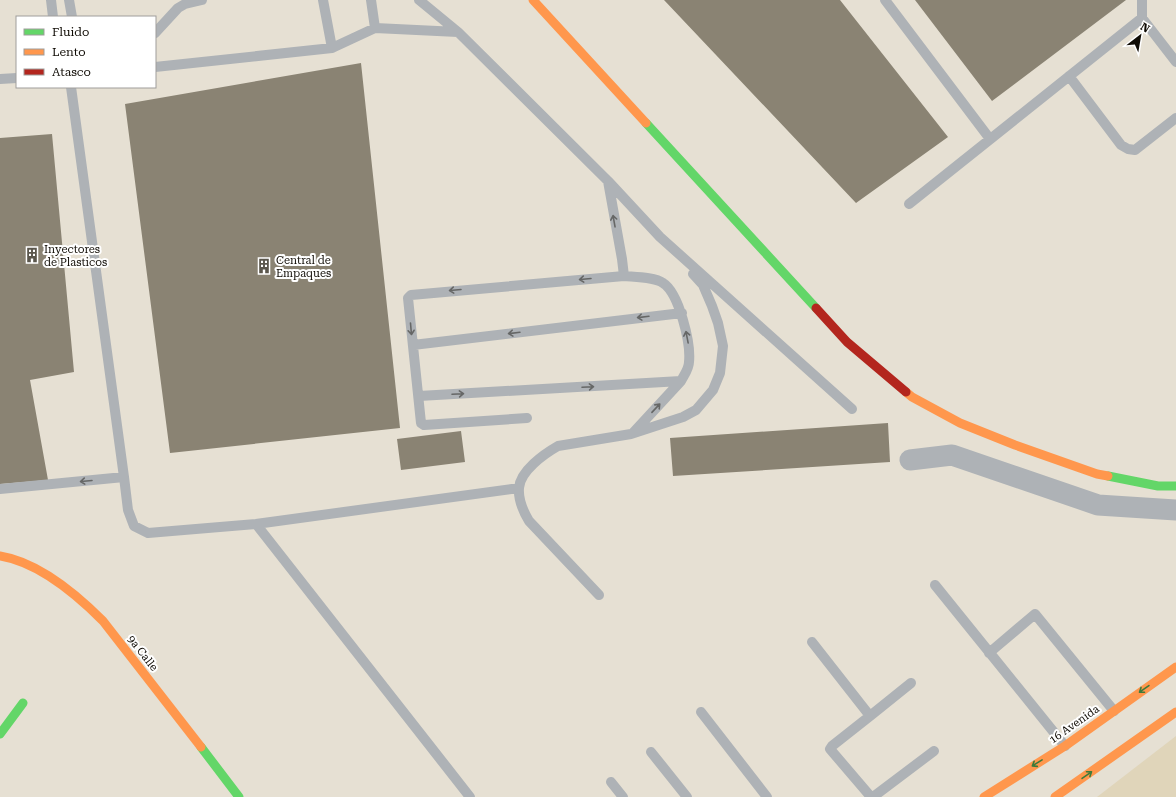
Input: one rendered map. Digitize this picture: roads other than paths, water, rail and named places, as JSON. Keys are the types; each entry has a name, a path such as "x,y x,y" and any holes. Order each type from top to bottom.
{"street":[{"path":"533,0 758,247 847,342 912,397 960,423 1015,445 1097,474 1158,486 1176,486"},
{"path":"910,460 952,455 1098,505 1176,510"},
{"name":"9a Calle","path":"0,556 21,562 44,573 69,588 88,605 103,621 239,797"},
{"name":"16 Avenida","path":"984,797 1064,746 1176,667"},
{"path":"0,734 23,703"},
{"path":"1055,797 1176,712"}],"lane":[{"path":"51,0 53,16"},
{"path":"69,0 72,16"},
{"path":"156,32 178,8 185,4 202,0"},
{"path":"323,0 332,48"},
{"path":"371,0 375,28"},
{"path":"419,0 458,32 608,181 660,237 703,285 718,323 723,346 718,381 713,390 696,410 683,417 631,434 558,446 548,452 523,476 518,488 522,510 529,521 599,595"},
{"path":"885,0 990,139"},
{"path":"1142,0 1142,18 1176,62"},
{"path":"909,204 1142,18"},
{"path":"156,67 332,48 375,28 458,32"},
{"path":"1069,76 1121,145 1128,149 1135,150 1176,118"},
{"path":"0,79 16,78"},
{"path":"71,88 128,510 134,526 148,533 256,524 518,488"},
{"path":"608,181 624,276"},
{"path":"660,237 852,409"},
{"path":"527,418 424,425 421,423 408,298 411,294 624,276 659,280 664,283 668,287 682,313 690,361 681,381 631,434"},
{"path":"413,345 682,313"},
{"path":"419,396 681,381"},
{"path":"0,488 124,477"},
{"path":"256,524 470,797"},
{"path":"935,585 1064,746"},
{"path":"989,653 1035,614 1114,711"},
{"path":"812,642 870,716"},
{"path":"911,683 830,749 872,797 934,752"},
{"path":"702,712 767,797"},
{"path":"651,752 687,797"},
{"path":"611,782 623,797"}],"place":[{"name":"Inyectores de Plasticos","path":"32,255"},
{"name":"Central de Empaques","path":"264,266"}]}
